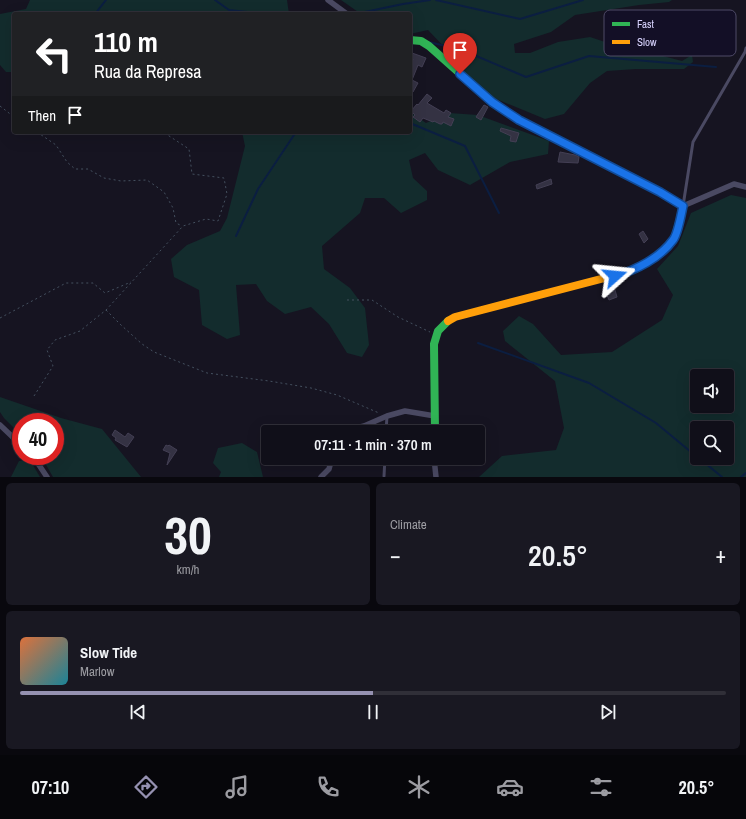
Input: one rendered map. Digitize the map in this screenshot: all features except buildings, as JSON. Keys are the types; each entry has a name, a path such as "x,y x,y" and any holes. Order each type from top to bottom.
{"street":[{"path":"328,0 344,12"},
{"path":"412,40 421,41 429,46 438,56 492,102 519,120 660,192 683,206"},
{"path":"683,206 734,184 746,188"},
{"path":"435,425 434,344 435,335 443,323 455,317 630,272 654,259 674,239 683,206"},
{"path":"366,425 405,410 435,416"},
{"path":"0,425 12,436"},
{"path":"39,465 47,477"},
{"path":"321,477 329,469 330,465"},
{"path":"435,465 436,477"}],"lane":[{"path":"683,206 693,142 746,48"},
{"path":"386,425 387,416"},
{"path":"384,476 385,465"}],"path":[{"path":"0,106 12,115"},
{"path":"40,134 56,145 67,162 76,169 88,169 104,178 121,181 147,180 164,192 173,208 176,222 183,226"},
{"path":"34,396 53,366 47,350 55,340 80,331 106,310 183,226 206,219 218,221 227,194 224,178 192,174 189,149 166,134"},
{"path":"0,318 66,283 93,283 105,293 132,282"},
{"path":"347,300 372,300 398,317 435,335"},
{"path":"106,310 121,326 154,352 206,373 311,388 337,395 387,416"}],"green space":[{"path":"30,0 287,0 289,12 12,12 12,72 6,72 0,65 0,14 26,9"},
{"path":"341,0 672,0 669,2 575,15 551,32 514,44 515,53 530,53 558,42 590,37 604,42 604,56 663,56 682,61 692,56 693,62 684,69 636,69 607,71 590,83 564,114 545,119 489,96 461,75 449,52 428,30 412,34 412,12 358,12"},
{"path":"412,113 426,123 449,113 478,115 549,141 548,154 510,162 470,185 438,170 425,153 409,160 413,178 427,191 427,200 401,213 384,198 365,198 360,213 322,246 324,269 350,288 365,308 369,345 362,357 347,353 329,324 311,307 285,314 267,301 256,284 236,285 240,335 227,339 202,325 199,290 174,277 171,259 187,245 220,231 227,218 245,146 242,134 412,134"},
{"path":"731,195 746,198 746,477 479,477 502,456 556,450 564,428 555,381 505,341 503,331 519,316 533,324 561,355 612,352 662,320 673,295 657,269 678,246 691,213"},
{"path":"0,397 46,413 12,413 12,426 0,412"},
{"path":"64,419 102,429 141,477 53,477 46,465 64,465"},
{"path":"242,443 257,452 263,477 219,477 221,472 213,463 218,448"},
{"path":"17,465 33,465 40,477 11,477"}],"waterway":[{"path":"97,12 106,0"},
{"path":"215,0 229,10 246,12"},
{"path":"365,12 430,0"},
{"path":"436,0 520,19 583,0"},
{"path":"429,42 462,50 526,77 589,56 716,67"},
{"path":"412,124 465,146 499,213"},
{"path":"236,236 258,189 295,134"},
{"path":"478,343 589,383 656,423 690,451"},
{"path":"707,465 722,477"},
{"path":"741,477 746,473"}],"traffic: fast":[{"path":"412,40 421,41 429,46 492,102 519,120 660,192 683,206 676,233 669,245 658,255 644,264 624,273"},
{"path":"435,425 434,344 438,331 448,321"}],"traffic: slow":[{"path":"448,321 455,317 624,273"}],"route":[{"path":"460,74 492,102 519,120 660,192 683,206 674,239 654,259 630,272 615,276"}]}
